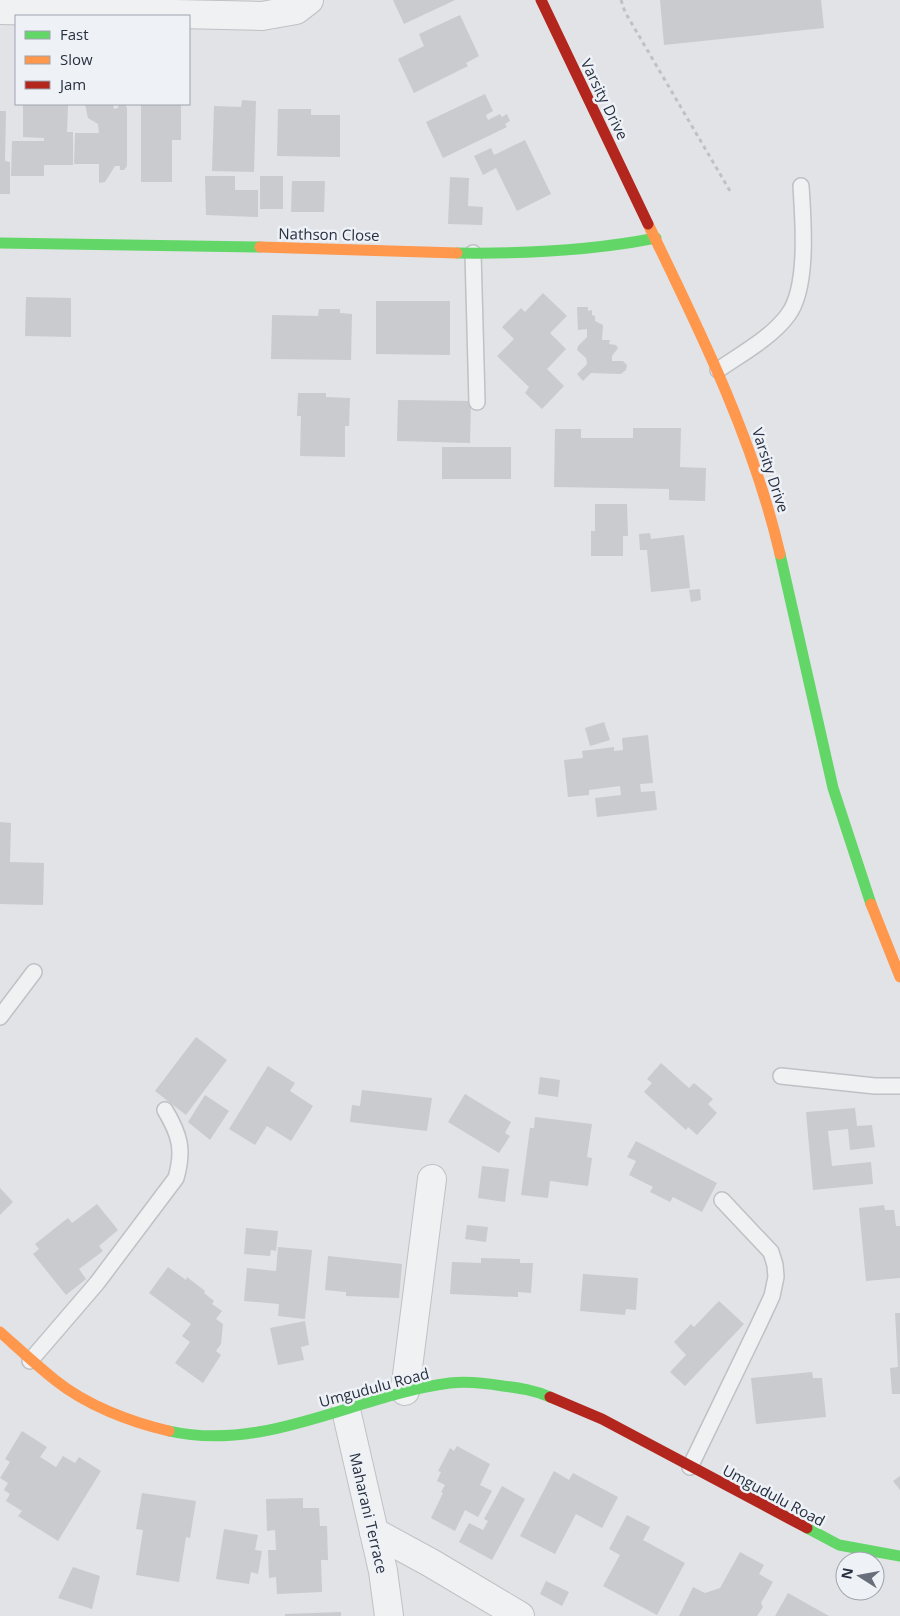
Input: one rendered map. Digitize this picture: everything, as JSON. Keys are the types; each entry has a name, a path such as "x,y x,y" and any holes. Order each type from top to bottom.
{"street":[{"path":"0,10 262,16 296,10 309,0"},
{"name":"Varsity Drive","path":"540,0 718,370 753,457 771,515 832,788 860,874 900,976"},
{"name":"Nathson Close","path":"0,244 473,253 575,252 618,247 656,238"},
{"path":"404,1391 432,1179"},
{"name":"Umgudulu Road","path":"0,1332 30,1361 56,1381 91,1402 145,1425 179,1433 232,1437 254,1434 346,1410 404,1391 451,1383 474,1382 534,1390 593,1415 839,1545 900,1556"},
{"name":"Maharani Terrace","path":"346,1410 383,1571 389,1616"},
{"path":"374,1532 431,1563 520,1616"}],"lane":[{"path":"718,370 773,330 788,314 795,300 802,270 801,186"},
{"path":"473,253 477,402"},
{"path":"0,1017 34,972"},
{"path":"781,1076 875,1086 900,1086"},
{"path":"30,1361 97,1283 176,1178 181,1160 180,1141 165,1110"},
{"path":"690,1467 772,1296 776,1277 776,1265 771,1252 722,1200"}],"path":[{"path":"621,0 626,12 730,191"}],"building":[{"path":"393,0 455,0 404,24"},
{"path":"660,0 821,0 824,28 664,45"},
{"path":"460,15 479,56 466,63 468,66 414,93 398,59 424,46 419,34"},
{"path":"485,94 493,111 486,115 488,120 500,114 502,117 507,114 510,121 505,124 507,127 443,158 426,122"},
{"path":"242,100 256,101 254,172 212,171 214,106 241,107"},
{"path":"23,105 68,105 67,132 73,132 73,165 44,165 44,176 11,176 12,141 44,141 44,138 23,137"},
{"path":"85,105 113,105 114,109 118,108 119,105 126,105 127,108 127,166 124,170 120,170 120,166 115,166 105,182 99,183 99,164 74,164 75,133 99,133 98,124 88,118"},
{"path":"141,105 181,105 181,140 172,140 172,182 141,182"},
{"path":"278,109 311,109 311,115 340,115 340,157 277,156"},
{"path":"0,111 6,111 5,161 10,162 10,194 0,194"},
{"path":"525,140 551,194 517,211 496,168 483,175 474,156 491,148 494,155"},
{"path":"205,176 235,176 235,190 258,190 258,217 206,215"},
{"path":"260,176 283,176 283,209 260,209"},
{"path":"450,177 469,178 468,206 483,207 482,225 448,224"},
{"path":"292,181 325,181 324,212 291,212"},
{"path":"543,293 567,316 550,333 566,349 547,369 564,386 542,409 525,393 529,387 497,356 514,339 502,327 521,308 525,312"},
{"path":"26,297 71,298 71,337 25,336"},
{"path":"376,301 450,301 450,355 376,354"},
{"path":"577,307 588,307 588,311 592,310 592,315 595,316 595,321 603,325 602,340 610,340 609,344 616,345 618,348 612,356 612,361 623,361 627,365 626,370 621,374 591,373 583,381 577,374 587,364 586,358 577,350 578,346 587,337 587,329 578,330"},
{"path":"319,309 340,309 340,313 352,314 351,360 271,359 272,315 318,316"},
{"path":"298,393 326,393 326,397 350,398 349,426 345,426 345,457 300,456 301,416 297,416"},
{"path":"398,400 471,401 470,443 397,441"},
{"path":"633,428 681,428 680,467 706,468 705,501 669,500 669,489 554,487 555,429 581,429 581,438 633,438"},
{"path":"442,447 511,447 511,479 442,479"},
{"path":"595,504 627,504 628,536 623,536 623,556 591,556 591,531 595,531"},
{"path":"650,533 651,539 684,535 690,588 651,592 647,550 640,550 639,534"},
{"path":"700,589 701,600 691,602 689,590"},
{"path":"604,722 610,740 590,746 585,728"},
{"path":"648,735 653,783 640,784 641,792 655,791 657,810 597,817 595,798 621,795 620,786 589,790 589,795 568,797 564,760 583,758 582,751 614,747 614,751 623,750 622,738"},
{"path":"0,822 11,823 10,862 44,863 43,905 0,904"},
{"path":"196,1037 227,1060 186,1115 155,1091"},
{"path":"661,1063 689,1088 694,1083 713,1099 708,1104 717,1113 697,1135 688,1127 686,1130 644,1092 652,1083 647,1079"},
{"path":"268,1066 295,1083 290,1091 313,1106 291,1141 267,1126 255,1145 229,1129"},
{"path":"540,1077 560,1080 558,1097 538,1094"},
{"path":"362,1090 432,1098 427,1131 350,1122 352,1105 360,1106"},
{"path":"465,1094 511,1122 505,1133 510,1136 499,1153 448,1122"},
{"path":"205,1095 229,1111 210,1140 188,1122"},
{"path":"855,1108 857,1126 872,1125 875,1147 850,1150 848,1129 828,1131 832,1166 871,1162 873,1184 813,1190 806,1112"},
{"path":"535,1117 592,1124 587,1157 592,1158 588,1186 550,1181 548,1198 521,1195 530,1128 534,1128"},
{"path":"636,1141 717,1183 702,1212 673,1197 670,1202 650,1192 653,1187 629,1175 636,1161 627,1157"},
{"path":"482,1166 509,1169 505,1202 478,1198"},
{"path":"0,1188 13,1202 0,1215"},
{"path":"97,1204 118,1230 99,1246 103,1251 79,1269 86,1279 66,1295 33,1254 39,1249 35,1244 68,1218 72,1223"},
{"path":"884,1205 885,1210 894,1210 896,1226 900,1226 900,1278 866,1281 859,1208"},
{"path":"467,1225 488,1227 486,1242 465,1239"},
{"path":"246,1228 278,1231 276,1251 271,1250 270,1256 244,1254"},
{"path":"278,1247 312,1250 305,1319 278,1316 279,1304 244,1301 247,1268 276,1271"},
{"path":"328,1256 402,1264 399,1298 346,1296 346,1292 325,1290"},
{"path":"481,1258 520,1259 520,1263 533,1263 531,1293 518,1292 518,1297 450,1294 452,1262 481,1263"},
{"path":"168,1267 186,1280 187,1277 205,1291 204,1293 214,1301 212,1304 222,1311 216,1319 223,1324 221,1344 216,1351 221,1355 203,1383 175,1363 190,1342 182,1336 191,1324 149,1293"},
{"path":"583,1274 638,1278 636,1310 626,1309 625,1315 580,1311"},
{"path":"719,1301 744,1324 685,1386 670,1372 686,1355 674,1342 691,1324 694,1327"},
{"path":"895,1313 900,1313 900,1394 892,1394 890,1368 898,1367"},
{"path":"305,1321 309,1345 301,1347 304,1360 278,1365 270,1328"},
{"path":"812,1372 813,1378 822,1378 826,1417 756,1424 751,1378"},
{"path":"22,1431 47,1447 40,1457 56,1467 63,1456 75,1463 79,1457 101,1471 58,1541 18,1516 22,1511 6,1501 10,1494 4,1490 8,1483 0,1478 10,1462 5,1459"},
{"path":"457,1446 490,1464 480,1485 492,1491 478,1517 465,1510 455,1531 431,1518 445,1485 437,1481 441,1472 438,1471 450,1448 454,1451"},
{"path":"554,1471 569,1480 573,1473 618,1497 602,1528 576,1514 555,1554 520,1536"},
{"path":"900,1476 900,1490 893,1481"},
{"path":"502,1486 525,1499 492,1560 459,1542 469,1523 483,1530 488,1521 484,1519"},
{"path":"142,1493 196,1501 190,1538 186,1537 179,1582 136,1575 143,1530 136,1529"},
{"path":"303,1498 303,1508 319,1508 320,1526 327,1526 328,1560 321,1560 322,1592 277,1594 276,1577 269,1578 268,1550 276,1550 275,1530 267,1531 266,1499"},
{"path":"627,1515 650,1527 643,1540 685,1563 657,1615 603,1586 620,1555 609,1549"},
{"path":"224,1529 258,1535 255,1550 262,1551 258,1574 251,1572 249,1584 216,1579"},
{"path":"740,1552 764,1565 759,1574 773,1582 761,1603 763,1607 757,1616 679,1616 693,1587 705,1593 720,1588"},
{"path":"73,1567 100,1576 92,1609 58,1598"},
{"path":"546,1581 569,1592 562,1606 540,1594"},
{"path":"788,1593 829,1616 775,1616"},
{"path":"341,1612 341,1616 285,1616 285,1614"}],"traffic: fast":[{"path":"457,253 557,251 656,238"},
{"path":"0,243 260,247"},
{"path":"780,554 833,788 871,904"},
{"path":"169,1431 205,1436 241,1434 276,1429 415,1389 450,1383 490,1384 527,1390 550,1397"},
{"path":"807,1528 839,1545 900,1556"}],"traffic: slow":[{"path":"648,224 687,304 740,427 769,511 780,554"},
{"path":"260,247 457,253"},
{"path":"871,904 900,977"},
{"path":"0,1332 48,1374 80,1397 124,1418 169,1431"}],"traffic: jam":[{"path":"541,0 648,224"},
{"path":"550,1397 602,1419 807,1528"}]}
